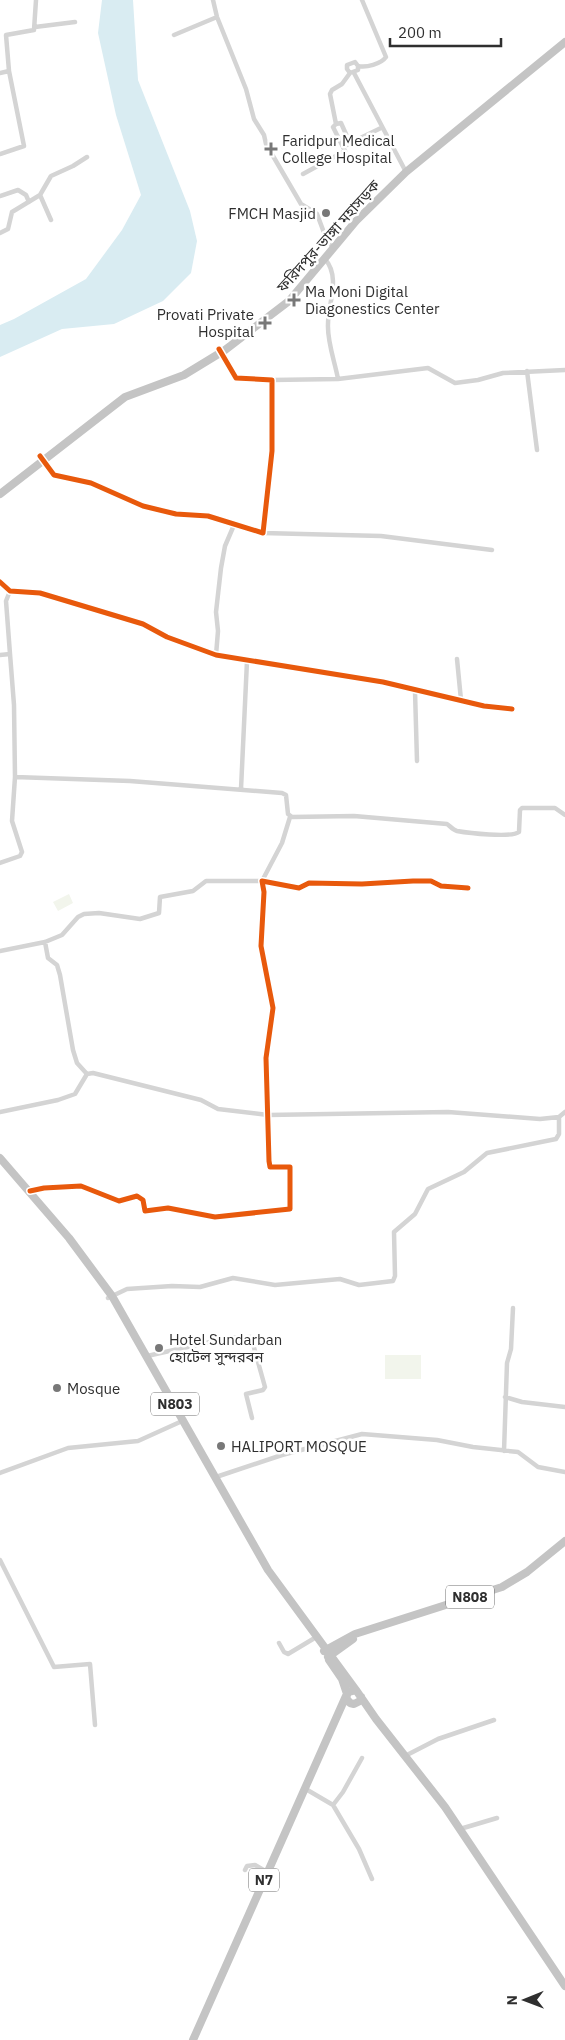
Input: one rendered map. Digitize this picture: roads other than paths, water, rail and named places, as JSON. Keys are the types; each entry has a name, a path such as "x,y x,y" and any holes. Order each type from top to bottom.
{"highway":[{"name":"ফরিদপুর-ভাঙ্গা মহাসড়ক","path":"220,350 286,297 371,203 405,170 565,36"},
{"name":"ফরিদপুর-ভাঙ্গা মহাসড়ক","path":"405,170 565,42"},
{"name":"ফরিদপুর-ভাঙ্গা মহাসড়ক","path":"0,488 93,419 123,393 182,371 220,350 289,301 325,259 332,247"},
{"name":"ফরিদপুর-ভাঙ্গা মহাসড়ক","path":"0,494 19,475"},
{"name":"N803","path":"1,1162 30,1191 110,1297 212,1473 264,1572 313,1639 326,1653 342,1679 347,1695"},
{"name":"N803","path":"1,1162 67,1239"},
{"name":"N803","path":"128,1327 147,1356 180,1422 212,1473"},
{"name":"N803","path":"225,1498 268,1570 356,1699"},
{"name":"N808","path":"326,1653 341,1640 502,1587 527,1572 565,1541"},
{"path":"347,1695 347,1700 356,1699"},
{"path":"347,1695 356,1699 376,1719 460,1829 565,1986"},
{"name":"N7","path":"193,2040 347,1695"},
{"name":"N7","path":"334,1721 356,1699"}],"street":[{"path":"36,0 36,27"},
{"path":"213,0 217,17 246,89 254,119 264,135 266,144 301,204 317,214 332,247"},
{"path":"362,0 386,57 384,60 366,67 358,66 353,61 347,67 405,170"},
{"path":"174,35 217,17"},
{"path":"0,154 24,146 3,35 22,33 36,27 75,22"},
{"path":"303,174 345,151 333,127 336,124 331,91 342,84 358,66"},
{"path":"0,73 9,71"},
{"path":"336,124 341,123 350,142"},
{"path":"343,147 381,128"},
{"path":"0,233 8,229 12,212 40,195 48,178 87,157"},
{"path":"0,196 18,190 26,194 29,202"},
{"path":"40,195 52,220"},
{"path":"325,259 331,268 332,294 328,323 338,379"},
{"path":"220,350 236,378 272,380 338,379 428,368 455,382 503,373 565,370"},
{"path":"527,371 537,450"},
{"path":"263,533 272,451 272,380"},
{"path":"41,458 54,475 91,483 143,506 176,514 208,516 263,533 388,537 492,550"},
{"path":"216,655 218,631 216,612 221,568 225,546 234,525"},
{"path":"0,582 10,591 40,593 143,624 167,637 216,655 383,682 484,706 512,709"},
{"path":"0,863 21,855 12,821 15,777 14,706 6,601 10,591"},
{"path":"0,655 10,654"},
{"path":"457,659 461,700"},
{"path":"241,789 247,661"},
{"path":"415,691 417,761"},
{"path":"15,777 130,780 284,793 290,817 282,843 262,881 264,892 261,946 272,1008 266,1058 270,1166 289,1166 290,1168 290,1209 215,1217 168,1208 145,1211 143,1200 137,1196 119,1201 81,1186 44,1188 30,1191"},
{"path":"290,817 381,817 447,824 456,831 513,835 520,831 520,810 522,808 555,808 565,815"},
{"path":"0,950 45,942 64,934 78,917 84,914 99,913 140,919 158,913 160,897 193,891 206,881 262,881 299,888 309,883 431,881 441,886 468,888"},
{"path":"45,942 48,958 57,964 60,975 73,1050 78,1064 87,1074 100,1074 201,1100 218,1109 268,1115 384,1112 481,1114 526,1119 559,1116 565,1112"},
{"path":"0,1112 58,1100 75,1094 87,1074"},
{"path":"110,1297 127,1289 172,1286 200,1287 233,1278 275,1285 340,1279 359,1285 388,1283 395,1276 394,1232 415,1214 428,1189 464,1172 487,1153 556,1139 559,1134 559,1116"},
{"path":"504,1451 506,1363 512,1341 512,1308"},
{"path":"147,1356 228,1338 251,1336 264,1387 263,1390 246,1394 252,1418"},
{"path":"505,1397 522,1402 565,1407"},
{"path":"0,1473 68,1448 138,1441 180,1422"},
{"path":"212,1473 362,1434 437,1440 473,1447 518,1452 538,1467 565,1472"},
{"path":"0,1560 54,1667 90,1664 95,1725"},
{"path":"279,1643 284,1652 288,1654 313,1639"},
{"path":"405,1756 438,1739 494,1720"},
{"path":"333,1805 343,1792 362,1758"},
{"path":"304,1788 333,1805 359,1849 372,1879"},
{"path":"460,1829 497,1818"},
{"path":"244,1870 247,1866 255,1865 267,1872"}],"place":[{"name":"Faridpur Medical College Hospital","path":"271,149"},
{"name":"FMCH Masjid","path":"326,213"},
{"name":"Ma Moni Digital Diagonestics Center","path":"294,300"},
{"name":"Provati Private Hospital","path":"265,323"},
{"name":"Hotel Sundarban হোটেল সুন্দরবন","path":"159,1348"},
{"name":"Mosque","path":"57,1388"},
{"name":"HALIPORT MOSQUE","path":"221,1446"}]}
